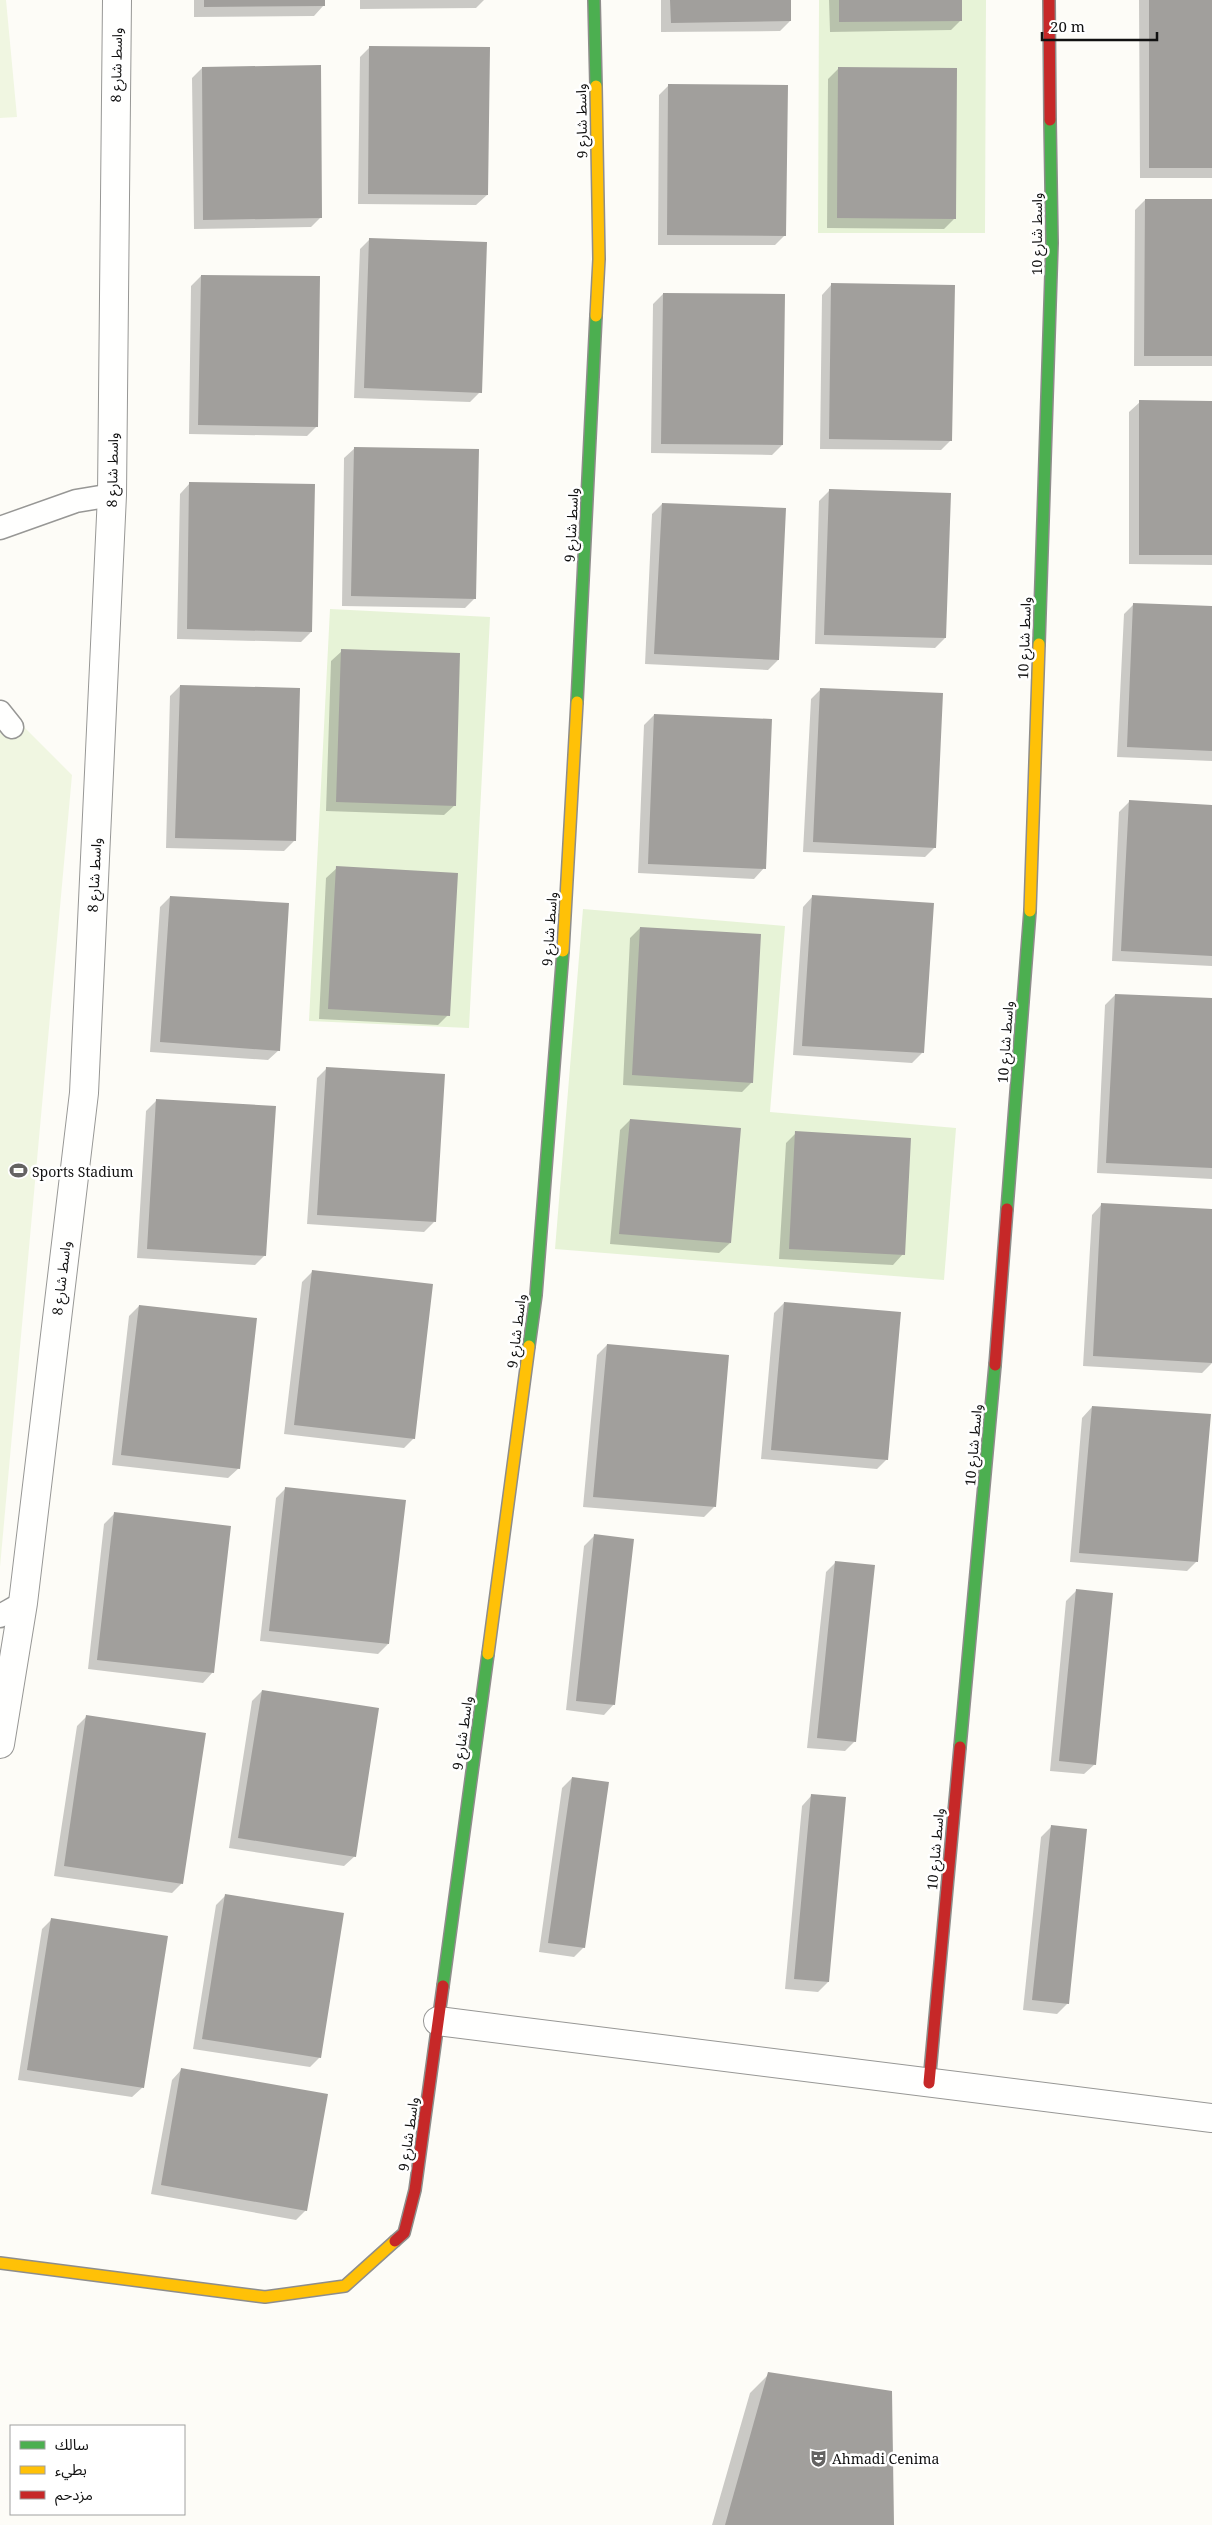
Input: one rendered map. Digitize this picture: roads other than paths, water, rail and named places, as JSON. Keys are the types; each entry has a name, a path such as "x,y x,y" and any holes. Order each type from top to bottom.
{"street":[{"name":"واسط شارع 8","path":"0,1744 11,1609 84,1093 112,495 117,0"},
{"name":"واسط شارع 9","path":"0,2263 265,2297 345,2286 404,2233 415,2190 536,1295 561,973 599,259 594,0"},
{"name":"واسط شارع 10","path":"929,2083 995,1370 1030,898 1052,243 1049,0"},
{"path":"438,2021 1212,2118"}],"lane":[{"path":"0,528 76,501 112,495"}],"place":[{"name":"Sports Stadium","path":"18,1171"},
{"name":"Ahmadi Cenima","path":"818,2458"}]}
